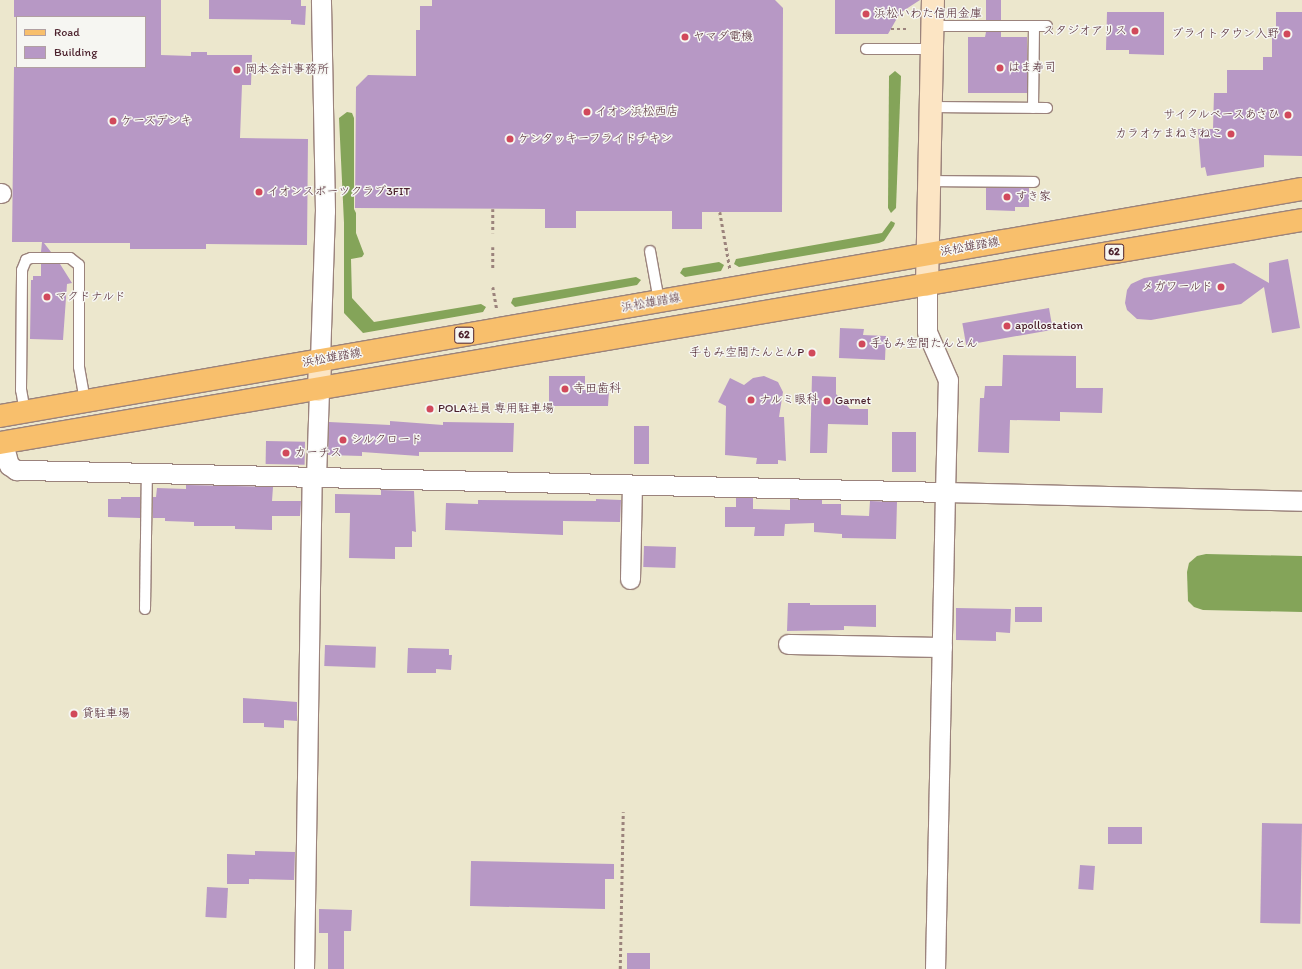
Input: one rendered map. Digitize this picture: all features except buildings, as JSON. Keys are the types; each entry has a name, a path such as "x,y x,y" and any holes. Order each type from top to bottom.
{"main road":[{"name":"浜松雄踏線","path":"0,416 1302,189"},
{"name":"62","path":"1,443 319,390 1302,220"}],"street":[{"path":"304,969 314,477 326,211 321,0"},
{"path":"933,0 927,254 927,332 948,380 935,969"},
{"path":"1,443 9,465 16,470 1302,501"},
{"path":"630,579 632,485"},
{"path":"788,644 942,648"}],"lane":[{"path":"933,26 1047,26"},
{"path":"1033,108 1034,26"},
{"path":"866,49 932,49"},
{"path":"931,107 1046,108"},
{"path":"929,181 1034,182"},
{"path":"650,251 659,301"},
{"path":"24,412 21,390 22,265 31,258 70,258 79,265 79,359 85,401"},
{"path":"145,609 146,473"}],"path":[{"path":"890,29 908,29"},
{"path":"493,209 493,233"},
{"path":"720,212 730,273"},
{"path":"493,247 493,270"},
{"path":"493,287 498,314"},
{"path":"620,969 623,812"}],"green space":[{"path":"895,71 901,76 896,208 891,213 888,208 889,76"},
{"path":"347,112 352,113 354,118 354,209 356,213 356,233 364,254 362,257 351,259 352,298 374,322 481,304 486,307 483,312 363,333 344,313 344,223 339,118"},
{"path":"891,221 895,223 894,226 884,241 879,243 739,267 734,264 736,259 882,233"},
{"path":"719,262 724,265 721,271 685,277 680,273 683,268"},
{"path":"636,277 641,280 637,285 515,307 511,303 513,298"},
{"path":"1206,554 1302,556 1302,612 1203,610 1194,607 1188,601 1187,572 1189,563 1197,556"}],"place":[{"name":"浜松いわた信用金庫","path":"866,14"},
{"name":"スタジオアリス","path":"1135,31"},
{"name":"ブライトタウン入野","path":"1287,34"},
{"name":"ヤマダ電機","path":"685,37"},
{"name":"はま寿司","path":"1000,68"},
{"name":"岡本会計事務所","path":"237,70"},
{"name":"イオン浜松西店","path":"587,112"},
{"name":"サイクルベースあさひ","path":"1288,115"},
{"name":"ケーズデンキ","path":"113,121"},
{"name":"カラオケまねきねこ","path":"1231,134"},
{"name":"ケンタッキーフライドチキン","path":"510,139"},
{"name":"イオンスポーツクラブ3FIT","path":"259,192"},
{"name":"すき家","path":"1007,197"},
{"name":"メガワールド","path":"1221,287"},
{"name":"マクドナルド","path":"47,297"},
{"name":"apollostation","path":"1007,326"},
{"name":"手もみ空間たんとん","path":"862,344"},
{"name":"手もみ空間たんとんP","path":"812,353"},
{"name":"寺田歯科","path":"565,389"},
{"name":"ナルミ眼科","path":"751,400"},
{"name":"Garnet","path":"827,401"},
{"name":"POLA社員 専用駐車場","path":"430,409"},
{"name":"シルクロード","path":"343,440"},
{"name":"カーチス","path":"286,453"},
{"name":"貸駐車場","path":"74,714"}]}
